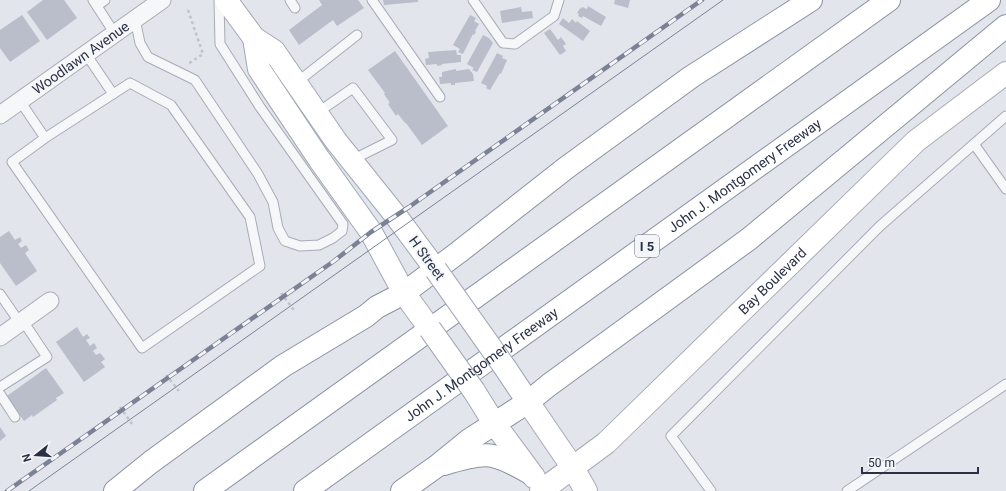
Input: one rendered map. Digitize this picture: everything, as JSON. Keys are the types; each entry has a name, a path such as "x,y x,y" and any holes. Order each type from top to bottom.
{"main road":[{"name":"H Street","path":"226,0 254,38 274,52 336,141 396,216 436,270 506,369 573,468 586,491"},
{"path":"114,491 151,462 284,366 366,316 377,307 405,294 566,168 691,77 811,0"},
{"path":"205,491 889,0"},
{"name":"John J. Montgomery Freeway","path":"305,491 989,0"},
{"path":"402,491 437,466 469,440 528,402 549,384 749,239 1006,26"},
{"name":"H Street","path":"254,38 259,68 319,159 371,232 405,294 543,491"},
{"name":"Bay Boulevard","path":"543,491 606,443 916,141 1006,73"},
{"path":"437,466 466,458 492,456 514,463 530,473"}],"street":[{"name":"Woodlawn Avenue","path":"0,115 162,0"},
{"path":"0,337 50,301"}],"lane":[{"path":"105,0 95,3 115,34"},
{"path":"135,19 140,43 148,57 195,80 258,174 273,202 278,228 286,241 300,246 319,245 333,238 342,231 343,224 260,107 220,44 219,0"},
{"path":"372,0 440,97"},
{"path":"473,0 503,43 515,44 554,16 559,0"},
{"path":"296,83 357,35"},
{"path":"86,54 113,94"},
{"path":"130,83 171,105 250,216 260,266 142,348 12,162 45,138 130,83"},
{"path":"317,113 353,88 392,140 352,160"},
{"path":"20,101 45,138"},
{"path":"711,491 671,436 880,226 1006,116"},
{"path":"974,144 1006,189"},
{"path":"0,294 47,357 0,387"},
{"path":"847,491 1006,384"},
{"path":"0,394 15,417"}],"path":[{"path":"178,72 202,54 188,10"},
{"path":"281,293 294,310"},
{"path":"166,375 178,392"},
{"path":"120,407 132,424"}],"building":[{"path":"43,0 64,0 77,18 47,40 27,12"},
{"path":"319,0 358,0 364,8 337,26 333,20 299,45 289,30 322,5"},
{"path":"383,0 418,0 418,2 384,5"},
{"path":"615,0 630,0 628,8 614,4"},
{"path":"588,6 606,17 601,26 583,16 582,18 578,16 579,14 577,13 580,8 581,9 582,7 587,9"},
{"path":"521,7 522,12 532,11 533,18 502,23 500,11"},
{"path":"22,15 40,41 10,62 0,48 0,30"},
{"path":"470,15 476,18 474,21 479,24 463,54 458,52 460,49 453,45"},
{"path":"563,18 569,23 572,19 576,23 577,21 590,31 583,41 559,24"},
{"path":"550,29 558,40 561,37 566,44 563,46 566,51 560,55 544,33"},
{"path":"483,35 489,38 493,43 477,72 472,70 474,68 467,64"},
{"path":"456,50 457,55 461,55 461,62 437,66 437,64 426,65 425,59 429,58 428,52"},
{"path":"395,51 448,126 422,145 398,114 396,116 388,104 390,103 384,94 385,93 368,70"},
{"path":"497,53 503,56 502,58 507,60 501,74 500,73 490,90 486,88 487,86 481,83"},
{"path":"456,69 456,71 469,69 473,74 474,81 455,83 455,85 451,85 451,83 440,84 439,77 442,77 442,72"},
{"path":"9,231 15,240 20,237 22,241 18,244 21,248 26,245 29,250 25,253 37,271 16,286 0,263 0,237"},
{"path":"77,327 83,337 87,334 90,338 86,340 90,346 94,343 97,348 93,351 96,355 100,353 105,359 101,362 105,367 84,382 56,342"},
{"path":"46,368 64,393 56,398 57,400 33,417 32,415 24,421 7,396"},
{"path":"0,427 6,436 0,441"}],"tram line":[{"path":"29,491 723,0"}],"railway":[{"path":"7,491 334,261 371,232 409,207 702,0"}]}
